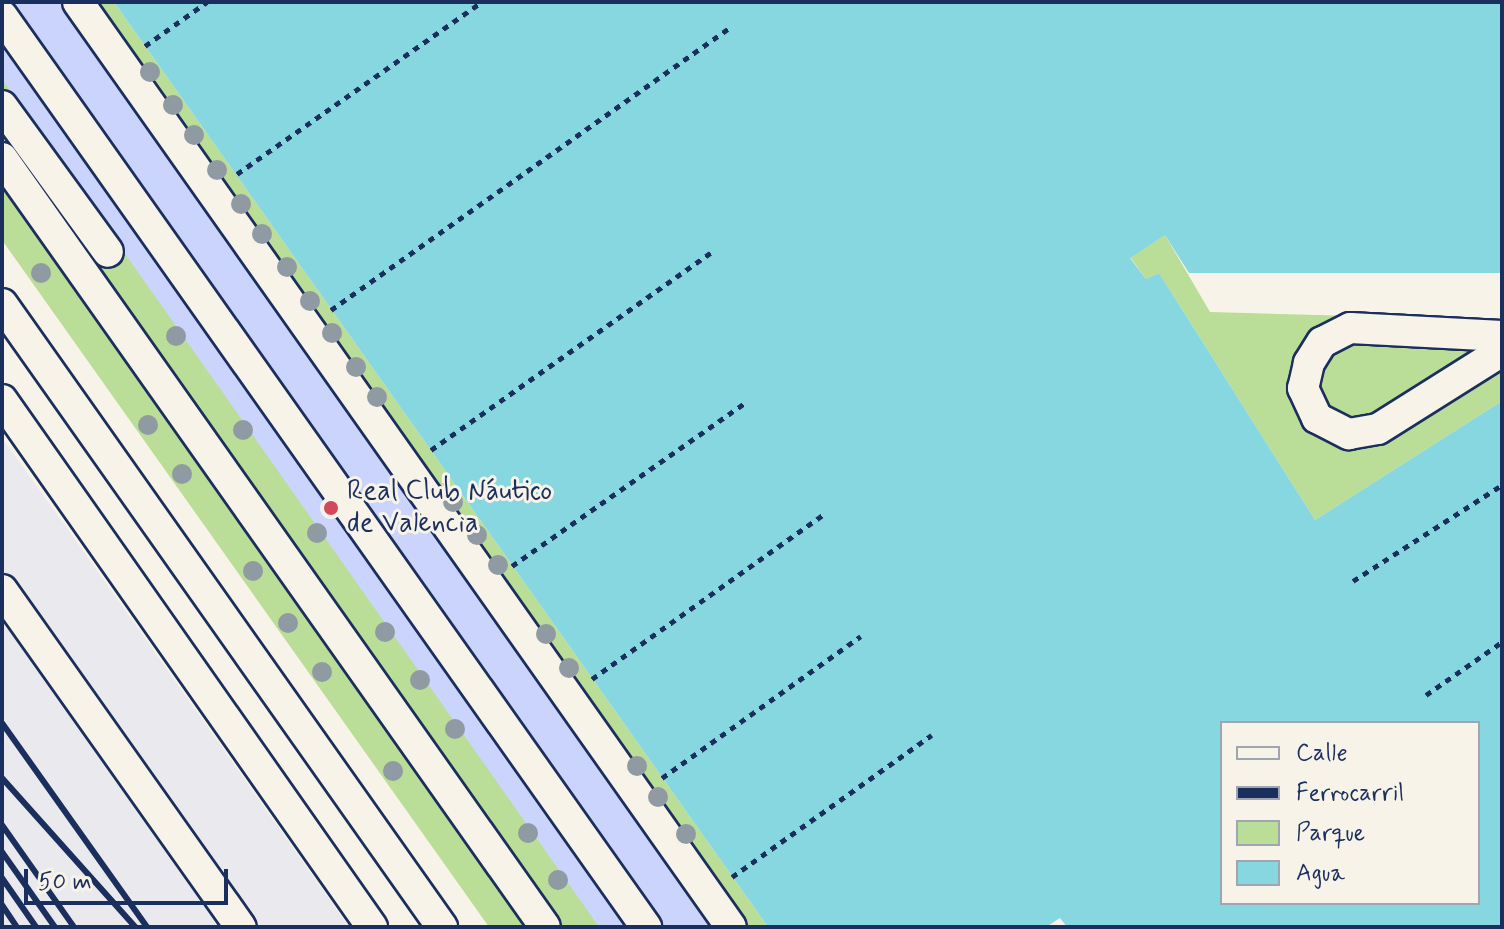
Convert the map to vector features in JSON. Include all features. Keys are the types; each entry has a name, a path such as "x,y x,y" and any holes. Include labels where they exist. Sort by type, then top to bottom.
{"street":[{"path":"78,2 731,927"},
{"path":"2,16 646,927"},
{"path":"2,106 108,252"},
{"path":"2,158 545,927"},
{"path":"2,304 442,927"},
{"path":"1502,336 1350,328 1322,342 1309,363 1303,388 1317,418 1349,434 1378,429 1502,351"},
{"path":"2,400 372,927"},
{"path":"2,590 241,927"}],"path":[{"path":"145,46 207,2"},
{"path":"237,174 482,2"},
{"path":"331,310 729,28"},
{"path":"431,450 714,250"},
{"path":"512,566 746,402"},
{"path":"1353,581 1502,485"},
{"path":"592,679 826,513"},
{"path":"662,778 861,636"},
{"path":"1426,695 1502,642"},
{"path":"732,877 932,735"}],"shaded area":[{"path":"2,438 67,528 349,927 2,927"}],"green space":[{"name":"Real Club Náutico de Valencia","path":"2,2 114,2 768,927 489,927 2,240"},
{"path":"1165,235 1210,312 1502,320 1502,401 1315,520 1159,273 1146,279 1130,257"}],"water":[{"path":"114,2 1502,2 1502,275 1189,273 1165,235 1130,258 1146,279 1159,273 1315,520 1502,401 1502,927 1067,927 1060,918 1046,927 768,927"}],"pier":[{"path":"1189,273 1502,273 1502,277 1189,277"}],"building":[{"path":"2,2 64,2 717,927 599,927 2,79"}],"railway":[{"path":"2,723 147,927"},
{"path":"2,778 135,927"},
{"path":"2,825 74,927"},
{"path":"2,852 55,927"},
{"path":"2,878 36,927"},
{"path":"2,905 17,927"}],"place":[{"name":"Real Club Náutico de Valencia","path":"331,508"}]}
